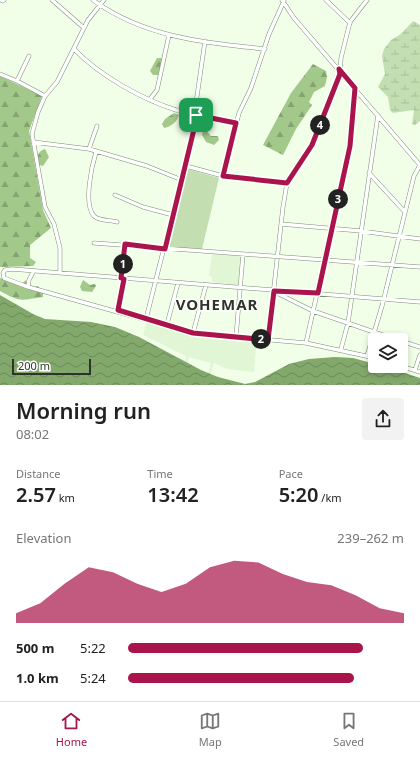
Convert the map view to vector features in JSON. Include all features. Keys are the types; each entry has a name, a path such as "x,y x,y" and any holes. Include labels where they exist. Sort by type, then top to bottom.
{"street":[{"path":"52,0 84,28"},
{"path":"93,0 145,28 170,36 265,49"},
{"path":"60,273 60,248 54,224 45,207 33,142 34,126 45,96 57,82 84,28 104,0"},
{"path":"326,0 350,23"},
{"path":"268,340 287,183 312,145 340,74 339,69 350,23 367,0"},
{"path":"223,176 236,123 265,49 271,28 283,1"},
{"path":"283,1 294,18 378,114 420,165 414,176 393,265 384,299 367,356 306,343 193,333 167,324 4,278 3,273 5,270 12,269 156,282 241,287 274,291 318,293 384,299 420,302"},
{"path":"150,99 158,90 170,36"},
{"path":"146,319 186,166 196,121 198,82 205,41"},
{"path":"74,49 115,82 150,99 176,110 236,123"},
{"path":"17,81 29,56"},
{"path":"0,74 45,96"},
{"path":"306,343 350,146 355,88"},
{"path":"341,350 348,323 378,114"},
{"path":"89,149 97,126"},
{"path":"33,142 89,149 147,166 182,180"},
{"path":"96,152 90,176 89,197 92,212 96,217 117,222"},
{"path":"186,166 223,176 287,183"},
{"path":"369,173 405,212"},
{"path":"115,195 153,210 173,215"},
{"path":"281,224 332,230 361,231 420,240"},
{"path":"94,243 125,244 165,249 420,267"},
{"path":"118,310 123,279 125,244"},
{"path":"236,337 243,254"},
{"path":"28,286 33,272"},
{"path":"167,324 178,283"},
{"path":"193,333 206,285"},
{"path":"274,291 313,311 377,333"},
{"path":"408,343 420,347"},
{"path":"415,370 420,355"},
{"path":"408,368 420,372"}],"shaded area":[{"path":"212,254 242,256 239,285 212,282 212,277 209,276"},
{"path":"147,321 190,333 260,342 256,347 254,372 227,369 214,363 210,377 207,376 211,363 189,357 186,368 196,372 183,367 186,356 143,335"}],"green space":[{"path":"413,21 420,25 420,121 415,125 412,124 414,110 393,113 390,110 388,97 378,87 385,74 382,56 384,49 391,40 401,34"},
{"path":"157,58 162,58 160,70 158,75 153,75 150,71"},
{"path":"313,64 326,71 327,77 325,86 314,92 309,102 312,105 296,129 283,155 263,145 291,93"},
{"path":"0,76 42,96 29,131 43,210 51,228 30,245 30,258 36,262 33,266 0,267"},
{"path":"174,113 179,115 177,120 164,128 162,124 165,119"},
{"path":"203,130 206,130 211,136 218,136 219,140 214,145 206,142 202,135"},
{"path":"45,149 49,157 43,166 39,165 38,157 40,151"},
{"path":"187,169 219,178 202,249 166,247"},
{"path":"0,278 20,285 26,280 27,288 38,286 43,292 43,297 25,300 17,299 0,291"},
{"path":"83,280 90,285 95,284 96,286 92,292 82,291 80,287"}],"water":[{"path":"0,295 33,314 45,319 91,322 115,327 139,337 201,370 218,377 245,384 255,382 289,364 309,359 335,357 353,358 368,362 368,373 405,373 420,378 420,385 0,385"}],"district":[{"name":"VOHEMAR","path":"217,305"}],"route":[{"path":"339,69 355,88 350,146 318,293 274,291 268,340 193,333 118,310 124,279 121,278 125,244 165,249 186,166 196,115 236,123 223,176 287,183 312,145 340,74 339,69"}]}
